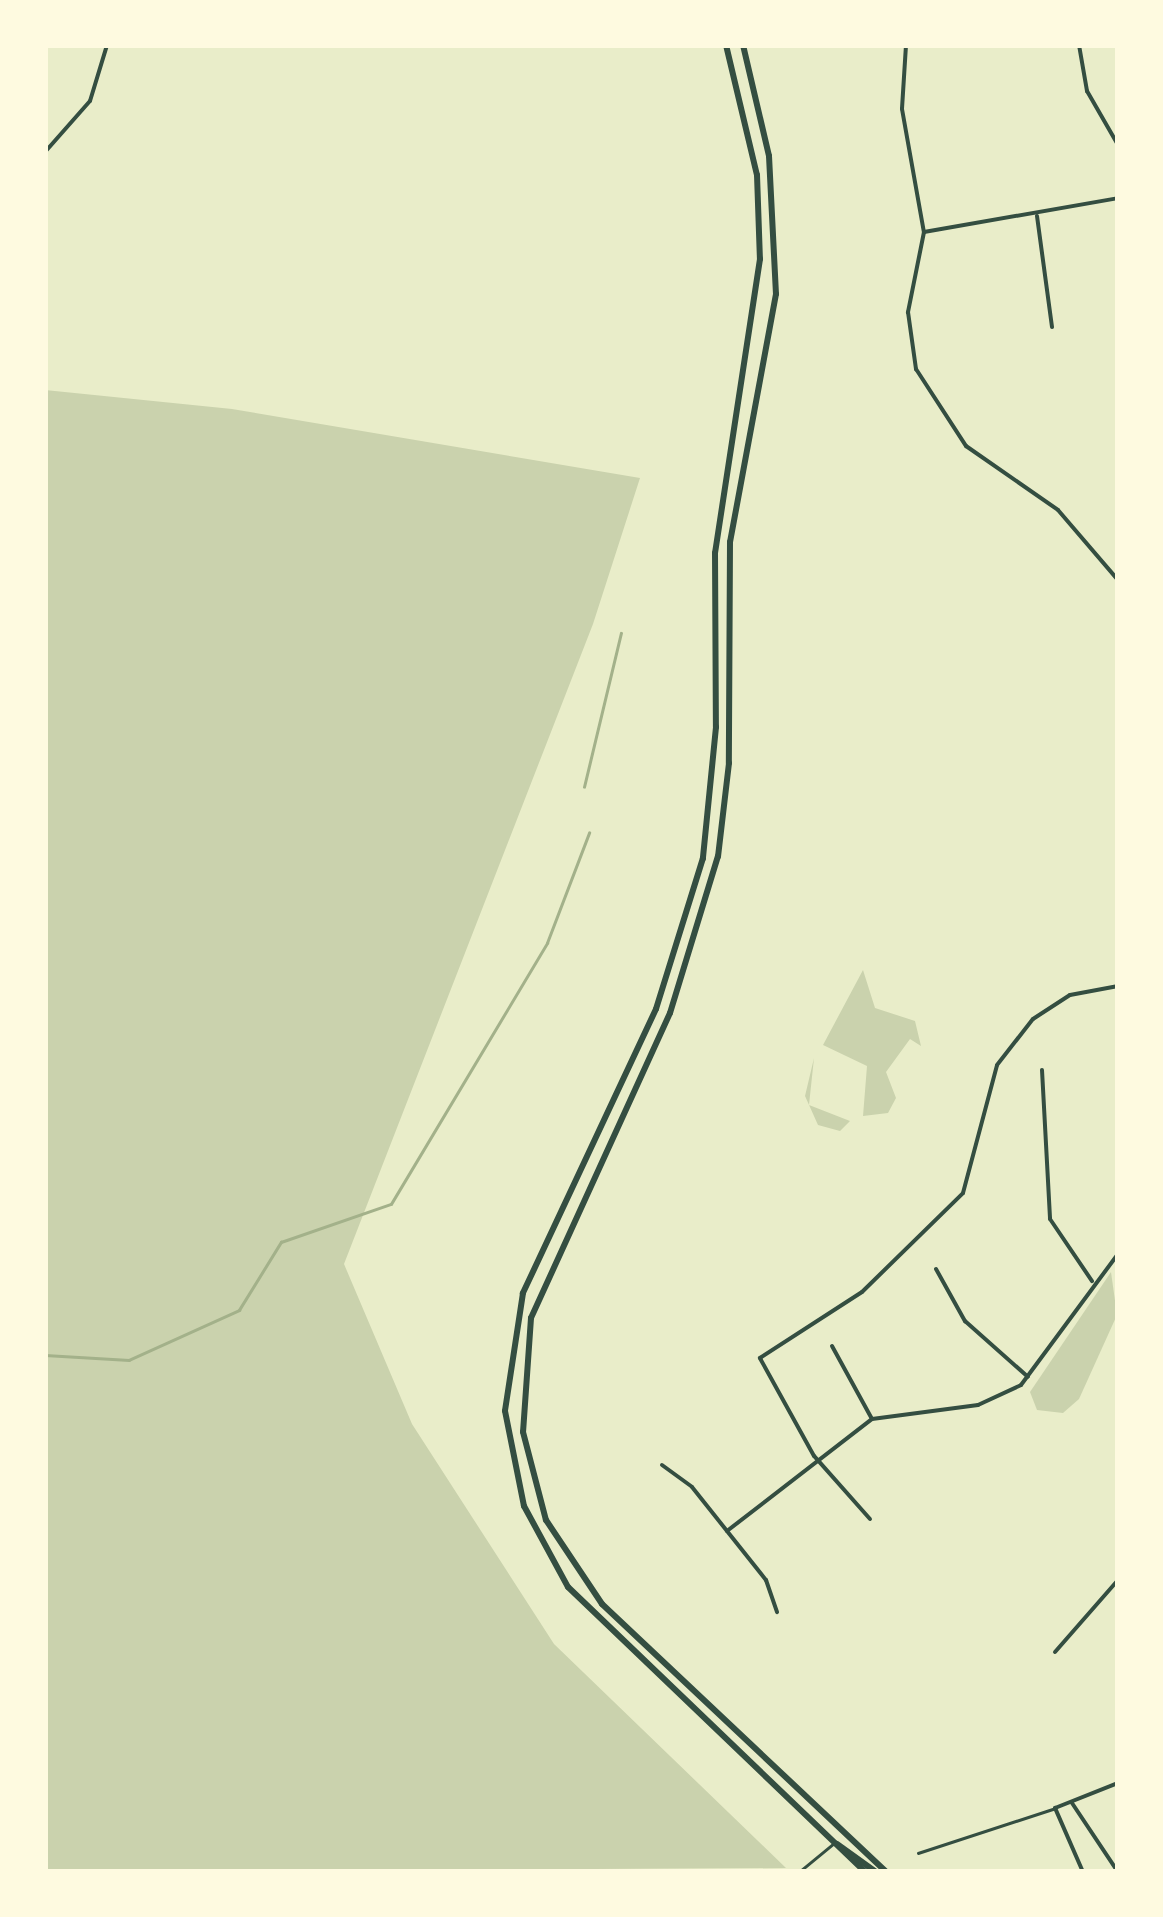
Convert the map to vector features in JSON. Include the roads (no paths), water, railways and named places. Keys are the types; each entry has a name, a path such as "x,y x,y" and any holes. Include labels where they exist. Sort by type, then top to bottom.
{"main road":[{"path":"726,45 759,216 752,336 715,553 715,743 700,870 662,996 523,1293 506,1410 524,1506 568,1587 865,1872"},
{"path":"743,45 769,156 775,238 764,358 730,542 729,763 707,910 670,1012 531,1318 522,1432 546,1520 602,1604 886,1872"},
{"path":"834,1843 876,1872"}],"street":[{"path":"45,152 90,100 107,45"},
{"path":"906,45 902,109 924,232 908,312 929,396 966,446 1058,510 1118,580"},
{"path":"1079,45 1088,91 1118,146"},
{"path":"924,232 1037,216 1118,198"},
{"path":"1037,216 1052,327"},
{"path":"870,1519 814,1456 760,1358 862,1292 963,1193 997,1065 1033,1019 1070,995 1118,986"},
{"path":"1042,1070 1050,1219 1092,1281"},
{"path":"727,1531 814,1456 872,1419 991,1402 1028,1377 1092,1281 1118,1254"},
{"path":"936,1269 965,1321 1028,1377"},
{"path":"832,1346 872,1419"},
{"path":"662,1464 727,1531 766,1580 777,1612"},
{"path":"1054,1652 1118,1580"},
{"path":"1083,1872 1055,1808 1118,1783"},
{"path":"1072,1802 1118,1872"}],"lane":[{"path":"918,1854 1055,1808"},
{"path":"799,1872 834,1843"}],"waterway":[{"path":"584,787 621,633"},
{"path":"45,1355 129,1360 239,1310 281,1242 391,1204 547,943 589,833"}]}
